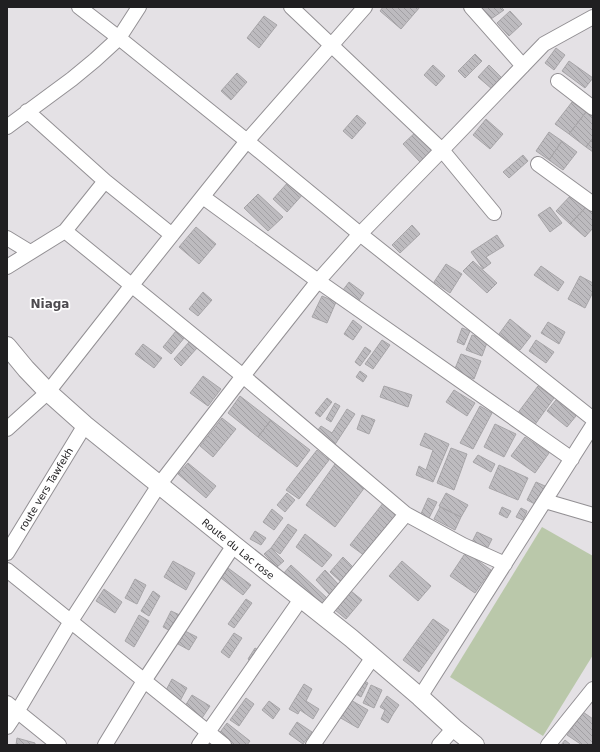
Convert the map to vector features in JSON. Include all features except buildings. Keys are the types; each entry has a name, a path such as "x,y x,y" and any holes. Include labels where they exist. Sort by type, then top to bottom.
{"main road":[{"name":"Route du Lac rose","path":"7,346 48,392 85,425 322,615 475,745"}],"street":[{"path":"79,7 247,141 360,234 593,419"},
{"path":"7,127 95,60 119,38 139,7"},
{"path":"291,7 442,150 494,213"},
{"path":"7,429 48,392 247,141 365,7"},
{"path":"471,7 523,66"},
{"path":"7,727 12,707 71,621 159,485 318,281 360,234 544,44 593,17"},
{"path":"558,81 593,108"},
{"path":"27,111 105,181 172,235"},
{"path":"538,164 593,204"},
{"path":"7,267 65,231 105,181"},
{"path":"203,197 318,281 572,459"},
{"path":"65,231 243,376 406,514 463,545 505,564"},
{"path":"7,238 30,252"},
{"name":"route vers Tawfekh","path":"7,554 85,425"},
{"path":"420,697 593,425"},
{"path":"545,501 593,515"},
{"path":"322,615 406,514"},
{"path":"105,745 144,681 234,545"},
{"path":"7,570 224,745"},
{"path":"199,745 301,599"},
{"path":"313,745 373,657"},
{"path":"548,745 593,689"},
{"path":"12,707 59,745"},
{"path":"440,745 454,728"}],"green space":[{"path":"542,527 593,556 593,655 543,736 450,677"}],"district":[{"name":"Niaga","path":"50,304"}]}
